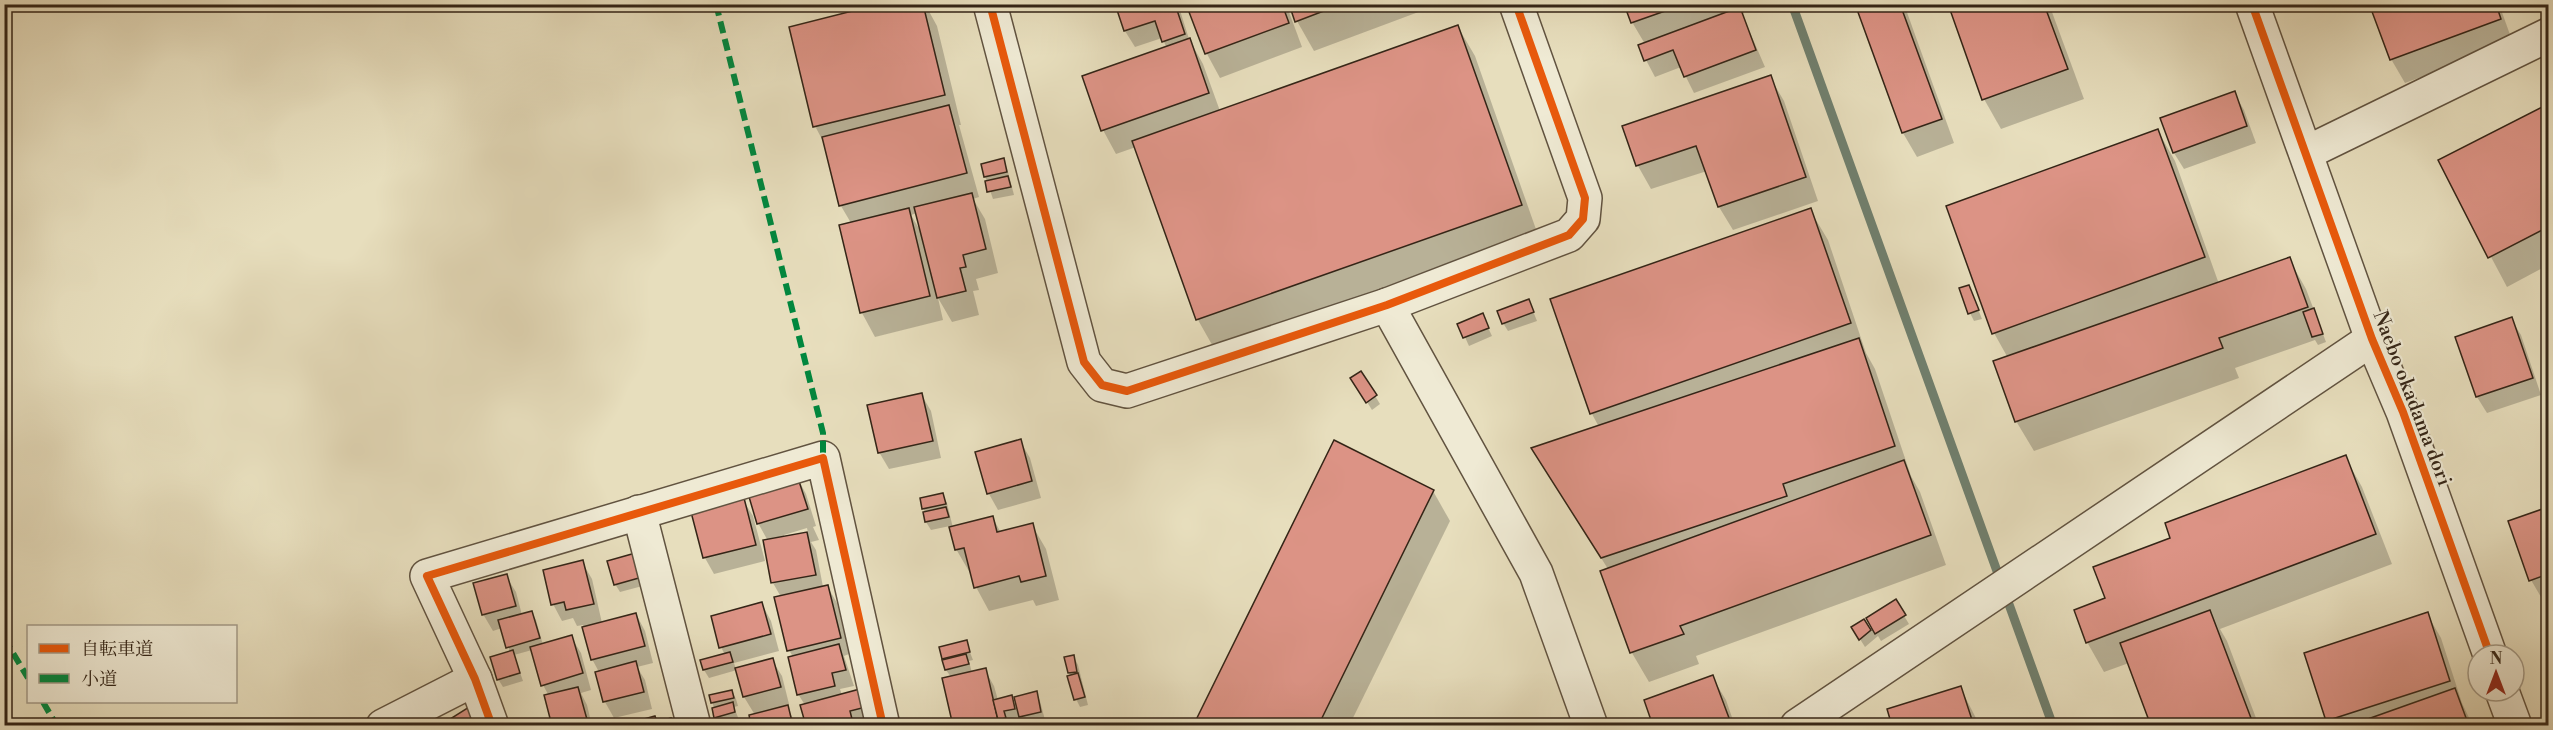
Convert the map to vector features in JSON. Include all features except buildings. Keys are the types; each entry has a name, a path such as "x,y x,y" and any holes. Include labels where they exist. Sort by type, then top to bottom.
{"street":[{"path":"990,4 1084,362 1102,385 1127,391 1387,305 1569,235 1582,219 1585,198 1516,4"},
{"name":"Naebo okadama dori","path":"2252,4 2372,339 2403,412 2486,643"},
{"path":"2306,153 2542,39"},
{"path":"1387,305 1536,573 1591,726"},
{"path":"1797,726 2372,339"},
{"path":"492,726 475,679 427,576 823,458 883,726"},
{"path":"639,512 694,726"},
{"path":"383,726 475,679"},
{"path":"2506,703 2515,726"}],"waterway":[{"path":"1792,4 2053,726"}],"marked path":[{"path":"716,4 823,433 823,458"},
{"path":"4,638 27,676"},
{"path":"44,703 57,726"}],"cycle path":[{"path":"990,4 1084,362 1102,385 1127,391 1387,305 1569,235 1583,219 1585,198 1516,4"},
{"path":"2252,4 2372,339 2403,412 2486,643"},
{"path":"492,726 475,679 427,576 823,458 883,726"}]}
